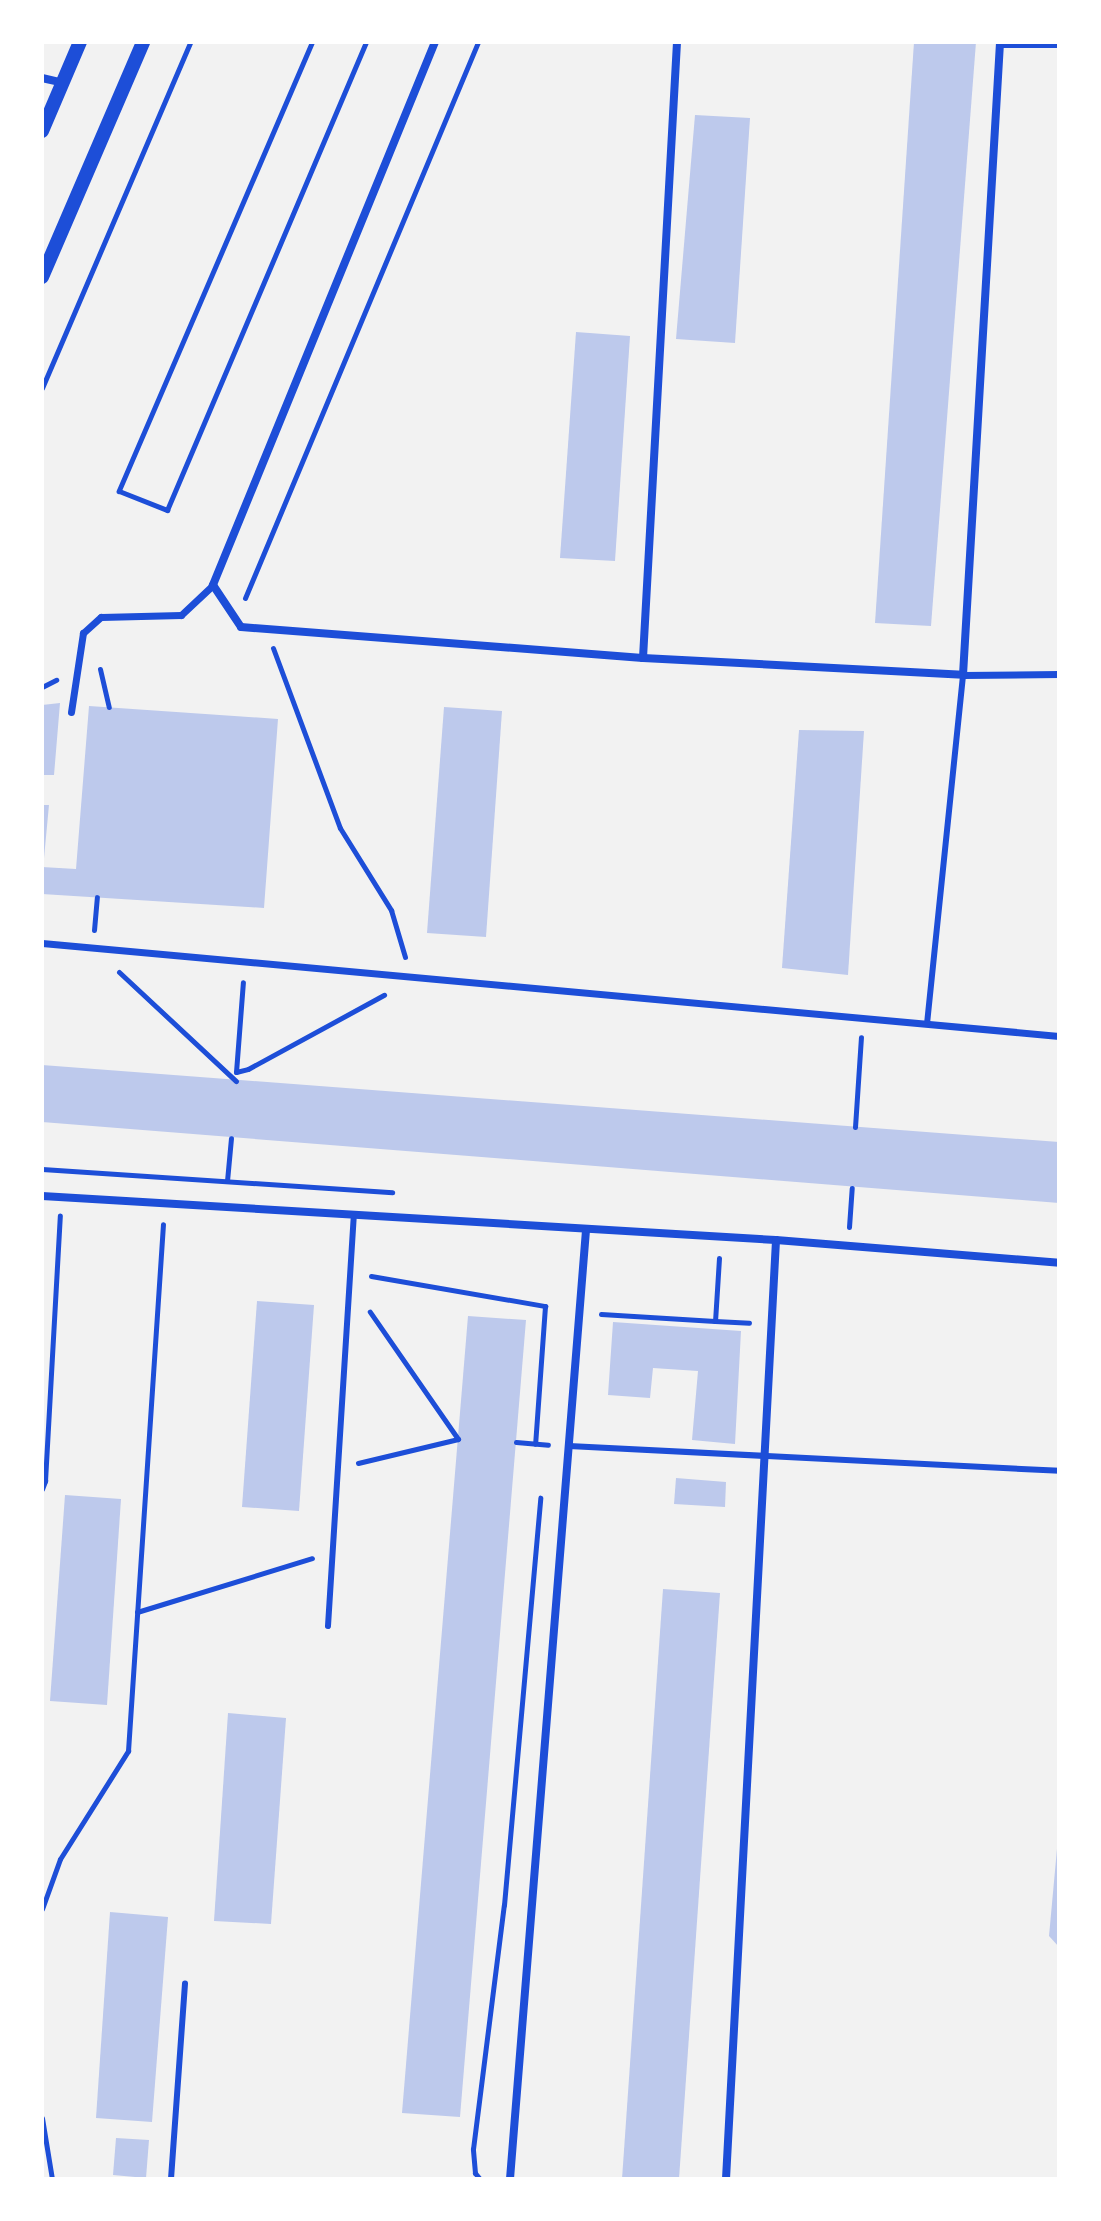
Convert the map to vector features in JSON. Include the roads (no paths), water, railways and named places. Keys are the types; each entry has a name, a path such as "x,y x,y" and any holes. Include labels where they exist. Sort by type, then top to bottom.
{"street":[{"path":"42,131 80,42"},
{"path":"42,277 143,42"},
{"path":"71,712 83,633 101,617 181,615 213,585 435,42"},
{"path":"643,658 677,42"},
{"path":"963,675 1000,44"},
{"path":"42,78 63,83"},
{"path":"213,585 238,623 266,629 643,658 963,675 1059,674"},
{"path":"42,943 1059,1036"},
{"path":"42,1196 776,1240 1059,1263"},
{"path":"510,2179 586,1230"},
{"path":"726,2179 776,1240"}],"lane":[{"path":"1000,44 1059,45"},
{"path":"927,1024 963,675"},
{"path":"328,1626 354,1215"},
{"path":"569,1446 1059,1471"},
{"path":"171,2179 185,1983"}]}
